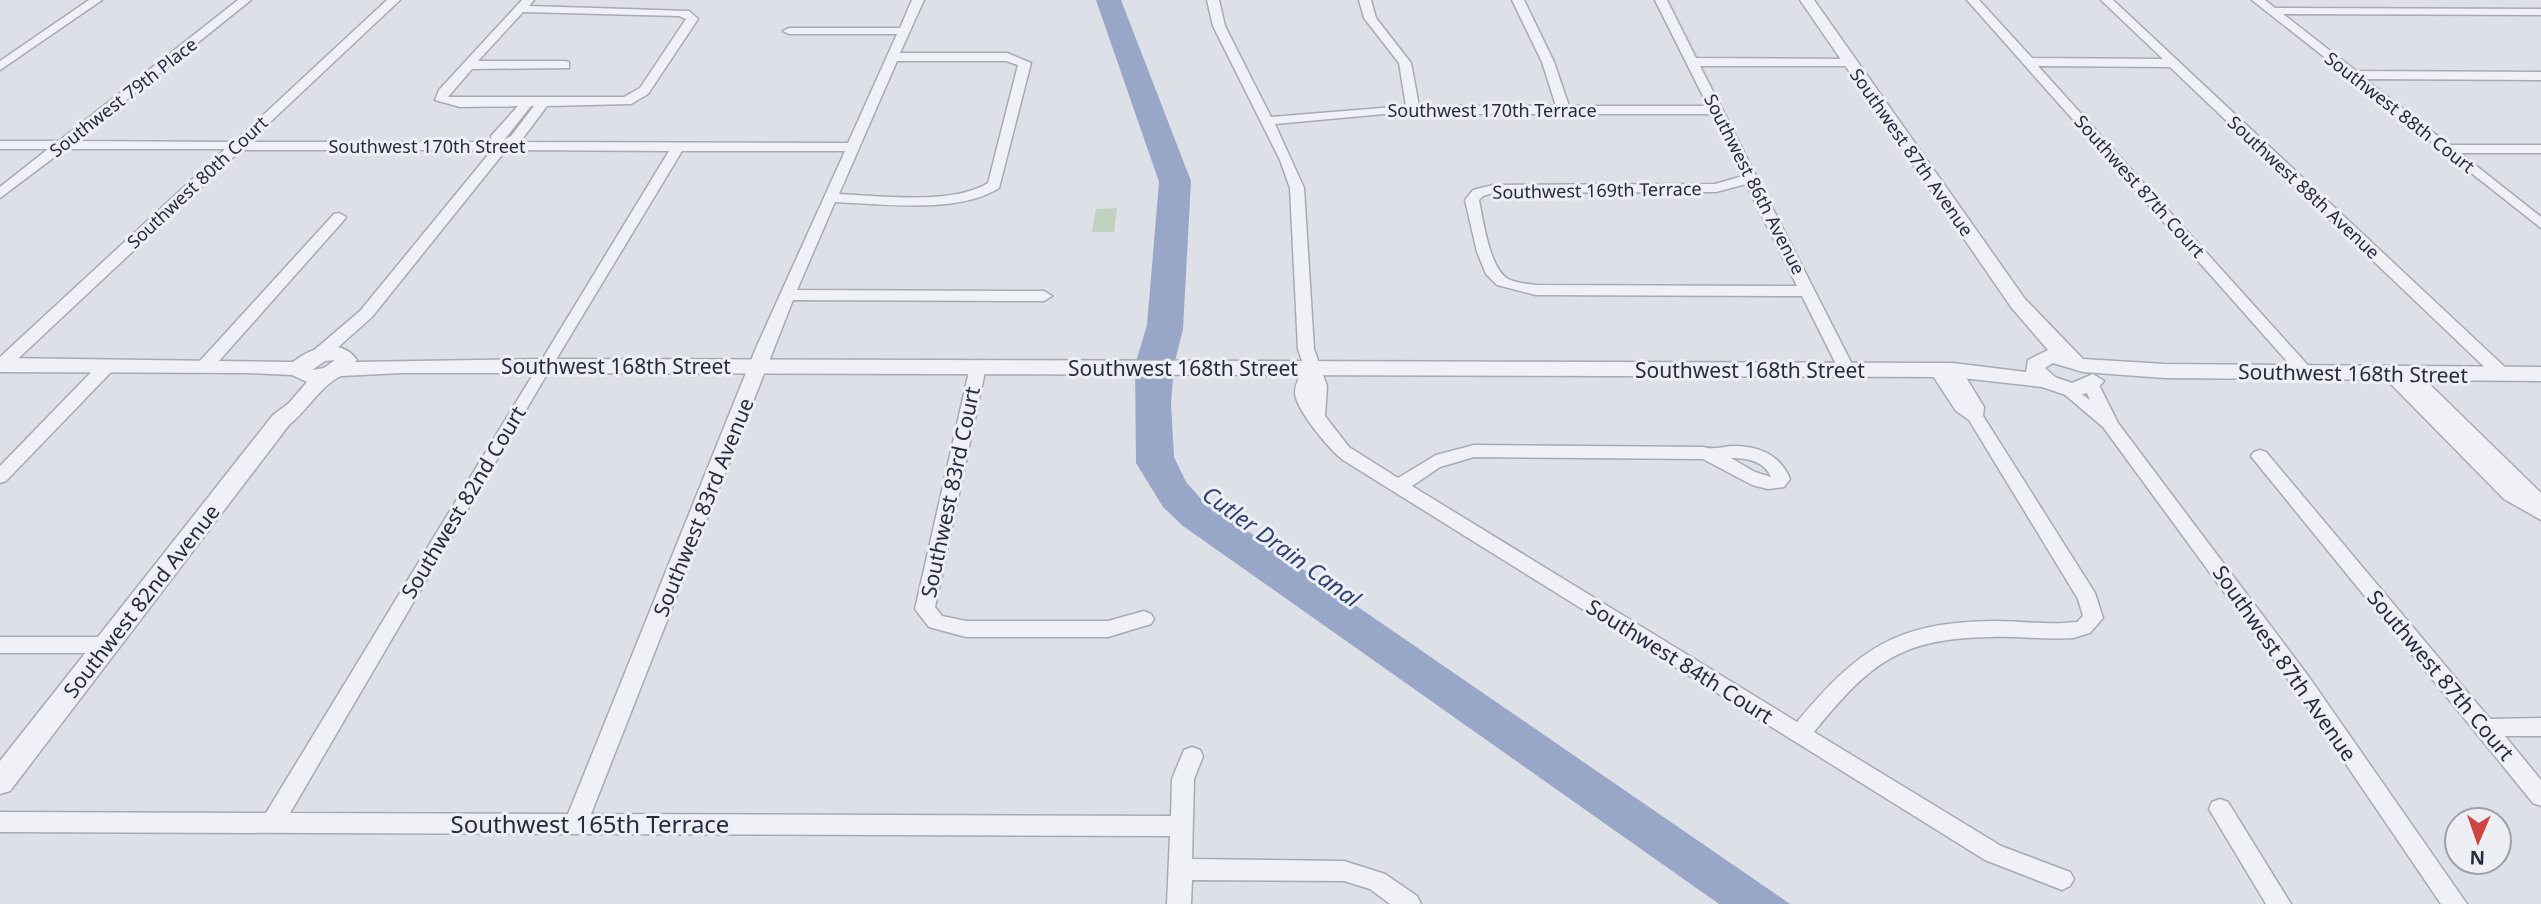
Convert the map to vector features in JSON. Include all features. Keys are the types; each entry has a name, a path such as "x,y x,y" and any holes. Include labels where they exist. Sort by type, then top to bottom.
{"street":[{"path":"0,65 96,0"},
{"name":"Southwest 79th Place","path":"0,194 245,0"},
{"name":"Southwest 80th Court","path":"0,365 394,0"},
{"name":"Southwest 83rd Avenue","path":"576,823 758,366 829,198 918,0"},
{"path":"1213,0 1219,26 1297,188 1306,349 1312,368"},
{"path":"1364,0 1370,18 1405,63 1413,110"},
{"path":"1518,0 1548,62 1564,110"},
{"name":"Southwest 86th Avenue","path":"1661,0 1810,291 1847,370"},
{"name":"Southwest 87th Avenue","path":"1807,0 2018,303 2083,372 2110,425 2302,683 2455,904"},
{"name":"Southwest 87th Court","path":"1973,0 2306,372"},
{"name":"Southwest 88th Avenue","path":"2107,0 2502,374"},
{"name":"Southwest 88th Court","path":"2258,0 2541,224"},
{"path":"524,5 679,12 691,15 692,21 644,91 633,99 612,103 460,103 442,100 443,93 524,5"},
{"path":"2272,12 2541,12"},
{"path":"789,31 905,31"},
{"path":"829,198 952,199 979,196 990,190 995,182 1026,70 1023,61 1007,57 893,57"},
{"path":"1692,62 1849,62"},
{"path":"2029,62 2171,62"},
{"path":"468,65 565,65"},
{"path":"2354,75 2541,76"},
{"name":"Southwest 82nd Avenue","path":"502,147 496,139 527,103"},
{"name":"Southwest 82nd Avenue","path":"0,782 281,420 297,408 323,365 502,147 516,139 543,103"},
{"name":"Southwest 170th Terrace","path":"1267,121 1366,110 1717,110"},
{"name":"Southwest 170th Street","path":"0,145 853,147"},
{"name":"Southwest 82nd Court","path":"273,822 677,148"},
{"path":"2446,149 2541,149"},
{"name":"Southwest 169th Terrace","path":"1716,188 1751,178"},
{"name":"Southwest 169th Terrace","path":"1761,198 1716,188 1515,188 1478,193 1472,200 1487,268 1500,281 1509,285 1544,290 1810,291"},
{"path":"205,366 339,217"},
{"path":"788,295 1044,296"},
{"name":"Southwest 87th Avenue","path":"2018,303 2018,311 2047,373 2110,425"},
{"name":"Southwest 82nd Avenue","path":"323,365 366,314"},
{"name":"Southwest 168th Street","path":"0,365 1951,370 2047,373"},
{"path":"0,477 108,365"},
{"name":"Southwest 83rd Court","path":"978,368 924,601 930,616 946,626 966,629 1108,629 1144,619"},
{"name":"Southwest 84th Court","path":"1312,368 1304,381 1309,413 1316,417 1336,447 1993,853 2062,879"},
{"path":"1799,735 1862,664 1907,640 1965,629 2073,630 2083,628 2093,618 2088,598 1975,416 1962,407 1951,370"},
{"path":"2083,372 2080,389 2047,373 2083,372"},
{"name":"Southwest 168th Street","path":"2083,372 2541,374"},
{"path":"2400,374 2519,503 2541,513"},
{"path":"1399,486 1430,461 1446,455 1474,451 1683,452 1714,455"},
{"name":"Southwest 87th Court","path":"2260,456 2541,796"},
{"path":"0,645 107,645"},
{"path":"2484,728 2541,727"},
{"path":"1179,904 1183,779 1192,756"},
{"path":"2220,809 2280,904"},
{"name":"Southwest 165th Terrace","path":"0,822 1181,825"},
{"path":"1180,869 1326,869 1363,876 1390,889 1409,904"}],"green space":[{"path":"1117,208 1114,232 1092,232 1096,209"}],"water":[{"path":"1096,0 1121,0 1191,181 1183,329 1174,365 1171,403 1174,457 1186,482 1201,499 1790,904 1719,904 1183,526 1163,507 1136,463 1135,365 1147,325 1159,182"}],"water label":[{"name":"Cutler Drain Canal","path":"1282,546"}]}
